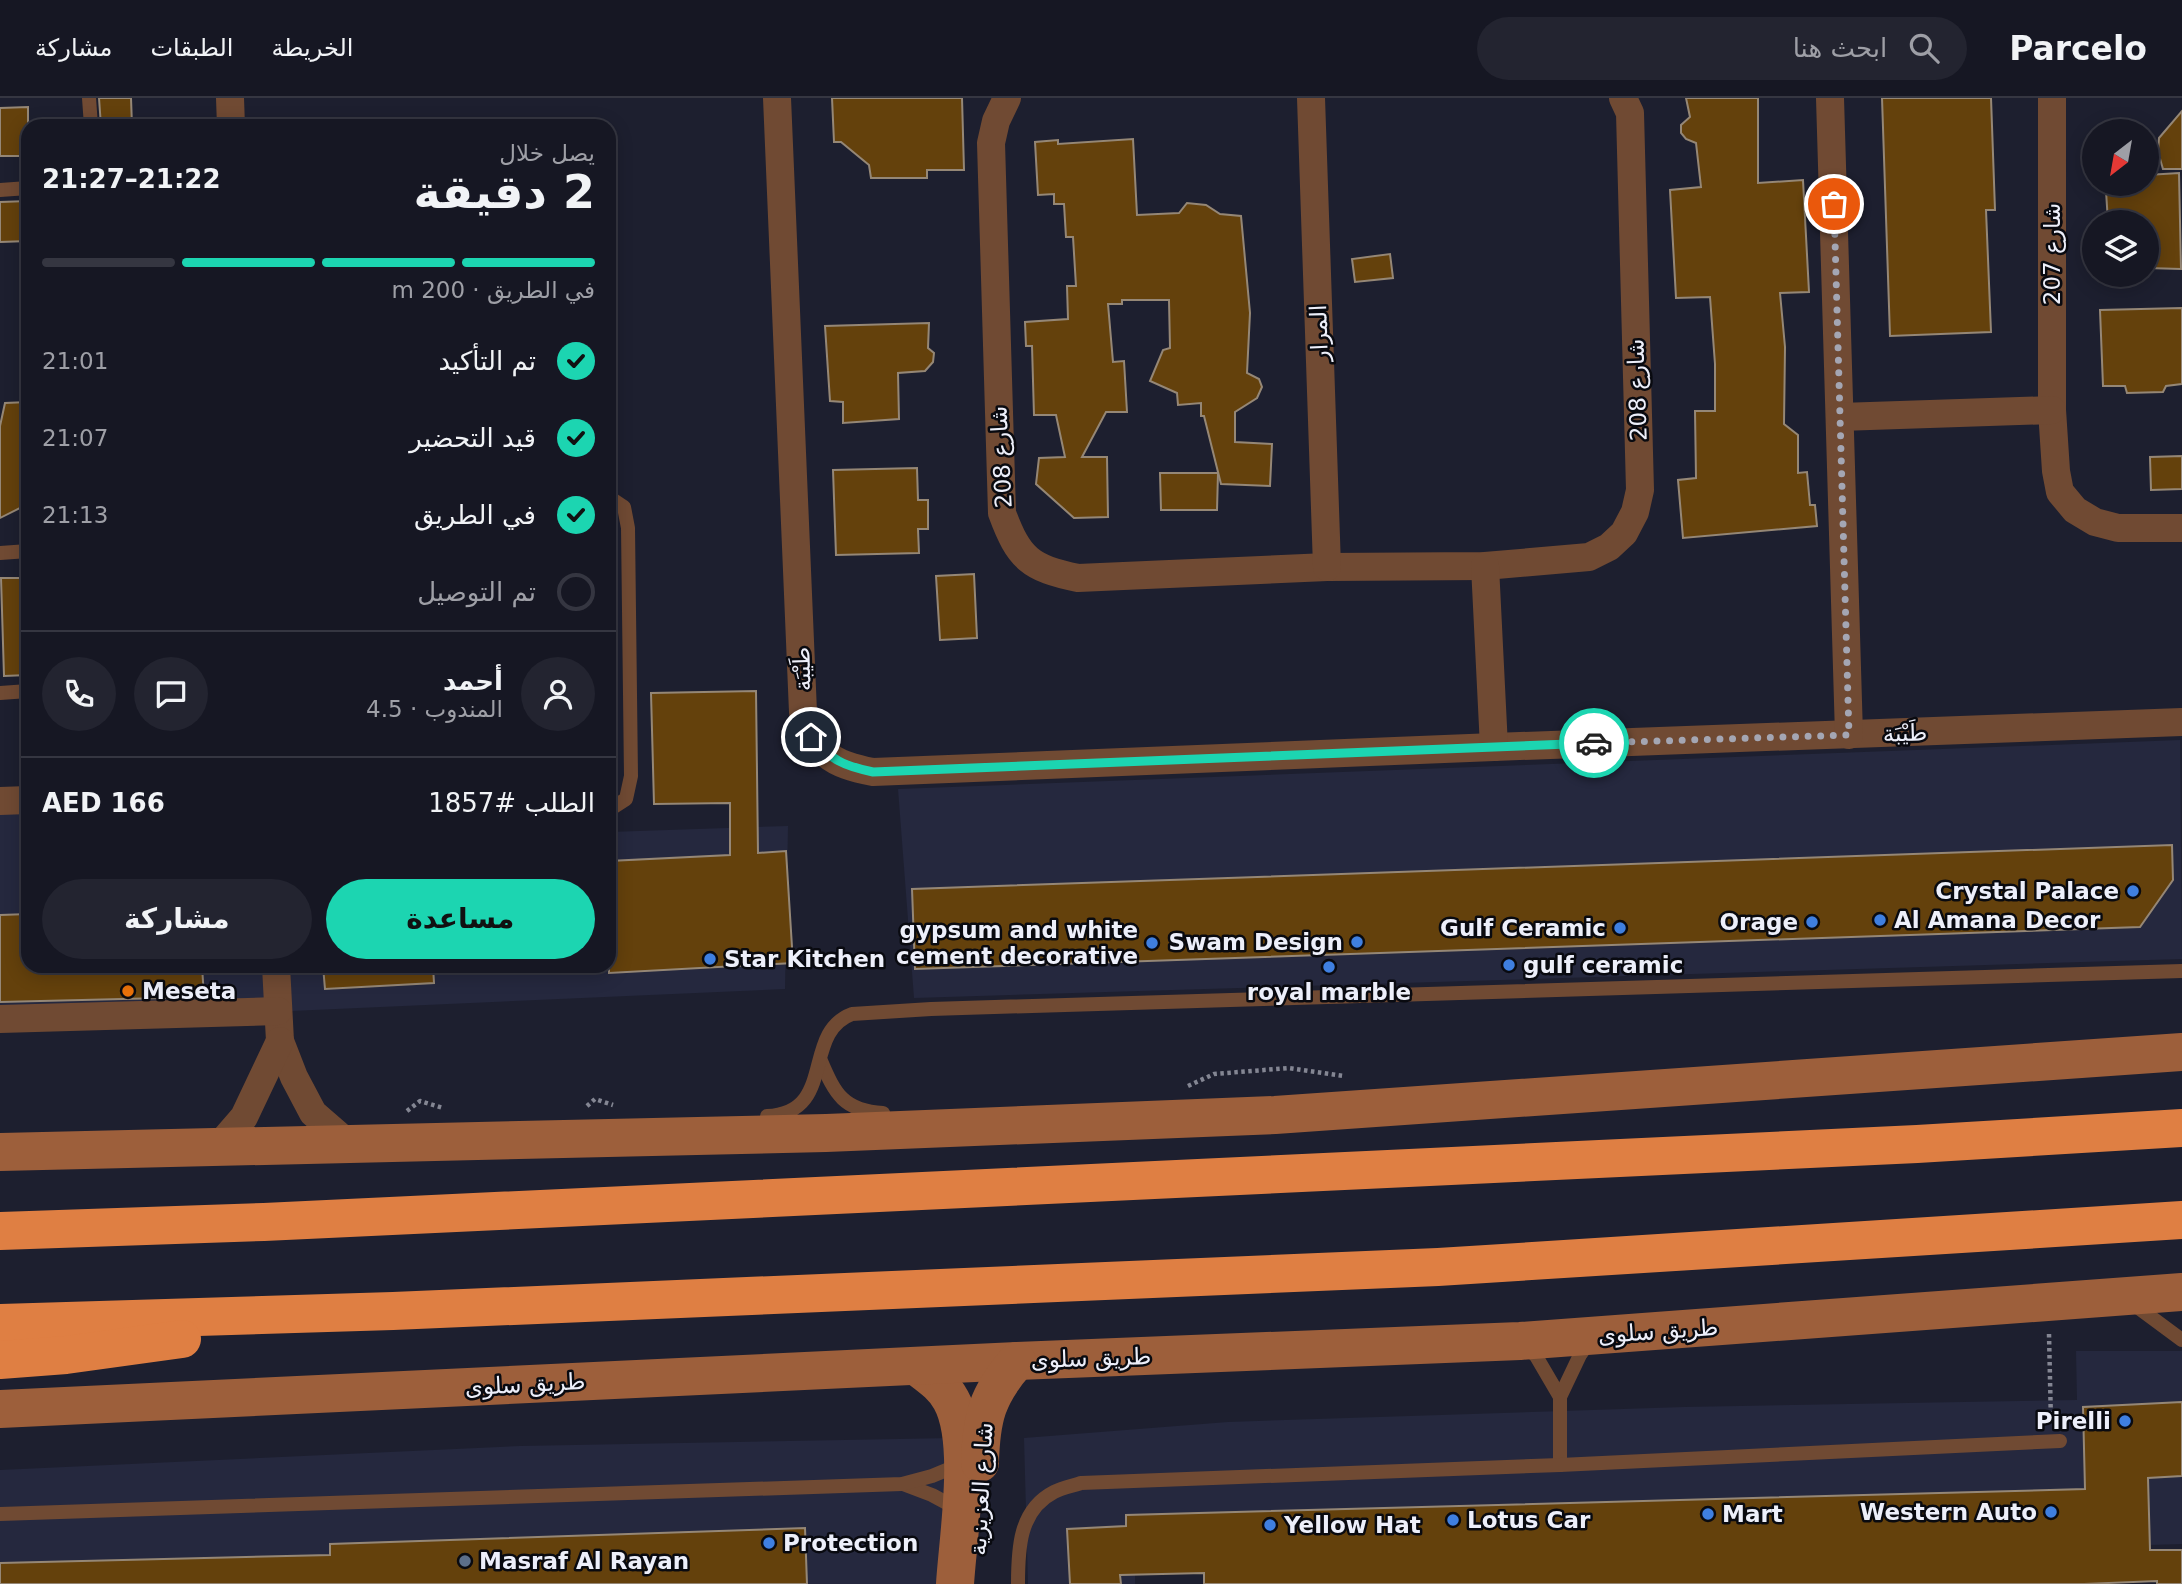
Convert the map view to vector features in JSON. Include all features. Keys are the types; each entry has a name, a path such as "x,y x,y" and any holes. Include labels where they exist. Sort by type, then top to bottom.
{"highway":[{"path":"0,1231 264,1222 1875,1146 2182,1128"},
{"path":"0,1208 264,1222"},
{"path":"0,1323 393,1311 1438,1267 2182,1220"},
{"path":"0,1360 66,1355 393,1311"}],"main road":[{"path":"0,1152 351,1146 713,1127 953,1128 1275,1115 2182,1052"},
{"name":"طريق سلوى","path":"0,1409 1520,1340 2182,1292"},
{"name":"شارع العزيزية","path":"976,1584 984,1414 992,1393 1017,1361"},
{"name":"شارع العزيزية","path":"916,1366 941,1386 958,1416 962,1463 955,1584"}],"street":[{"path":"230,98 231,119"},
{"name":"طَيْبَة","path":"777,98 803,712 811,737 826,755 849,767 873,772 2182,722"},
{"name":"شارع 208","path":"1007,98 996,121 991,144 1002,513 1013,541 1027,561 1053,573 1078,578 1327,567 1485,566 1589,557 1609,547 1625,533 1635,512 1640,490 1630,113 1623,98"},
{"name":"المرار","path":"1311,98 1327,567"},
{"path":"1830,98 1849,735"},
{"name":"شارع 207","path":"2052,98 2052,410 2060,492 2075,510 2095,522 2118,528 2182,528"},
{"path":"1840,417 2052,410"},
{"path":"1485,566 1494,747"},
{"path":"0,801 21,800"},
{"path":"276,973 280,1041 294,1077 313,1113 351,1146"},
{"path":"0,1019 278,1012"},
{"path":"218,1147 244,1117 280,1041"}],"lane":[{"path":"89,98 90,119"},
{"path":"0,190 21,188"},
{"path":"616,502 624,507 628,528 631,776 626,799 616,805"},
{"path":"0,553 21,552"},
{"path":"0,693 21,692"},
{"path":"755,1117 782,1116 798,1108 821,1062 825,1041 832,1028 840,1018 852,1014 931,1009 2182,971"},
{"path":"821,1062 836,1094 849,1105 867,1112 899,1114 953,1128"},
{"path":"2123,1296 2182,1340"},
{"path":"1560,1465 1560,1397 1580,1355 1594,1336"},
{"path":"1520,1340 1536,1356 1560,1397"},
{"path":"1018,1584 1018,1550 1024,1526 1037,1504 1055,1491 1081,1483 1560,1465 2056,1441"},
{"path":"0,1514 902,1484 932,1476 962,1463"},
{"path":"902,1484 932,1495 960,1510"}],"path":[{"path":"1185,1087 1214,1074 1289,1068 1353,1078"},
{"path":"578,1113 595,1099 624,1109"},
{"path":"404,1114 420,1101 443,1108 449,1117"},
{"path":"2049,1332 2056,1441"}],"shaded area":[{"path":"2180,740 2182,959 914,998 898,789"},
{"path":"21,813 21,973 263,973 265,998 0,1008 0,814"},
{"path":"788,826 785,989 291,1011 289,973 616,973 616,832"},
{"path":"2076,1351 2182,1351 2182,1544 1135,1575 1135,1584 1028,1584 1024,1438 1228,1422 1684,1407 2077,1400"},
{"path":"953,1438 942,1584 0,1584 0,1470 520,1446"}],"building":[{"path":"99,98 131,98 132,119 100,119"},
{"path":"832,98 962,98 964,170 927,170 927,178 871,178 869,165 841,142 834,142"},
{"path":"1686,98 1758,98 1758,183 1803,180 1809,292 1780,293 1785,347 1784,424 1798,435 1798,473 1807,472 1810,505 1815,505 1817,526 1683,538 1678,480 1696,478 1695,411 1715,411 1710,297 1676,298 1670,190 1701,187 1696,143 1686,139 1681,133 1681,125 1690,117"},
{"path":"1882,98 1991,98 1995,210 1986,210 1991,332 1890,336"},
{"path":"28,107 28,119 21,119 21,156 0,156 0,108"},
{"path":"2182,111 2182,169 2163,169 2160,137"},
{"path":"1133,139 1137,215 1179,213 1187,203 1206,205 1220,214 1241,216 1250,313 1247,373 1259,379 1262,387 1257,398 1235,412 1235,442 1272,444 1270,486 1221,484 1204,416 1201,416 1201,403 1178,405 1177,393 1150,381 1163,350 1170,348 1169,300 1122,300 1122,304 1108,304 1113,362 1124,361 1127,412 1106,412 1082,457 1107,457 1108,517 1074,518 1036,484 1039,458 1065,457 1056,415 1034,415 1032,346 1026,346 1025,322 1068,319 1067,286 1076,286 1073,237 1066,237 1064,204 1054,204 1054,194 1038,195 1035,142 1058,140 1058,144"},
{"path":"2179,173 2181,269 2159,268 2159,210 2107,210 2106,196 2160,196 2160,174"},
{"path":"21,201 21,241 0,242 0,202"},
{"path":"1390,254 1393,278 1355,282 1352,259"},
{"path":"2182,308 2182,384 2166,386 2163,392 2127,393 2125,386 2103,386 2100,310"},
{"path":"929,323 928,348 934,353 933,362 925,371 898,373 899,419 843,423 843,402 830,401 825,326"},
{"path":"21,402 21,508 0,518 0,426 5,403"},
{"path":"2182,456 2182,489 2151,490 2150,457"},
{"path":"917,468 918,500 928,500 928,529 918,529 919,553 836,555 833,470"},
{"path":"1160,473 1218,473 1217,510 1161,510"},
{"path":"974,574 977,638 940,640 936,576"},
{"path":"1,578 21,578 21,675 4,676"},
{"path":"756,691 758,853 786,851 793,963 616,973 616,861 730,855 730,803 654,804 651,693"},
{"path":"2172,845 2173,880 2140,927 915,969 912,889"},
{"path":"21,914 21,973 202,973 204,997 0,1002 0,915"},
{"path":"324,973 433,973 434,983 325,989"},
{"path":"2182,1402 2182,1476 2148,1478 2150,1550 2182,1550 2182,1584 2157,1584 2157,1581 2084,1584 1204,1584 1204,1573 1120,1575 1121,1584 1070,1584 1067,1529 1126,1526 1126,1515 2085,1489 2083,1407"},
{"path":"805,1528 807,1584 0,1584 0,1563 330,1555 330,1544"}],"way so far":[{"path":"1594,743 1849,735 1834,204"}],"place":[{"name":"Crystal Palace","path":"2133,891"},
{"name":"Al Amana Decor","path":"1880,920"},
{"name":"Orage","path":"1812,922"},
{"name":"Gulf Ceramic","path":"1620,928"},
{"name":"Swam Design","path":"1357,942"},
{"name":"gypsum and white cement decorative","path":"1152,943"},
{"name":"Star Kitchen","path":"710,959"},
{"name":"gulf ceramic","path":"1509,965"},
{"name":"royal marble","path":"1329,967"},
{"name":"Meseta","path":"128,991"},
{"name":"Pirelli","path":"2125,1421"},
{"name":"Western Auto","path":"2051,1512"},
{"name":"Mart","path":"1708,1514"},
{"name":"Lotus Car","path":"1453,1520"},
{"name":"Yellow Hat","path":"1270,1525"},
{"name":"Protection","path":"769,1543"},
{"name":"Masraf Al Rayan","path":"465,1561"}],"route":[{"path":"811,737 826,755 849,767 873,772 1594,743"}]}
